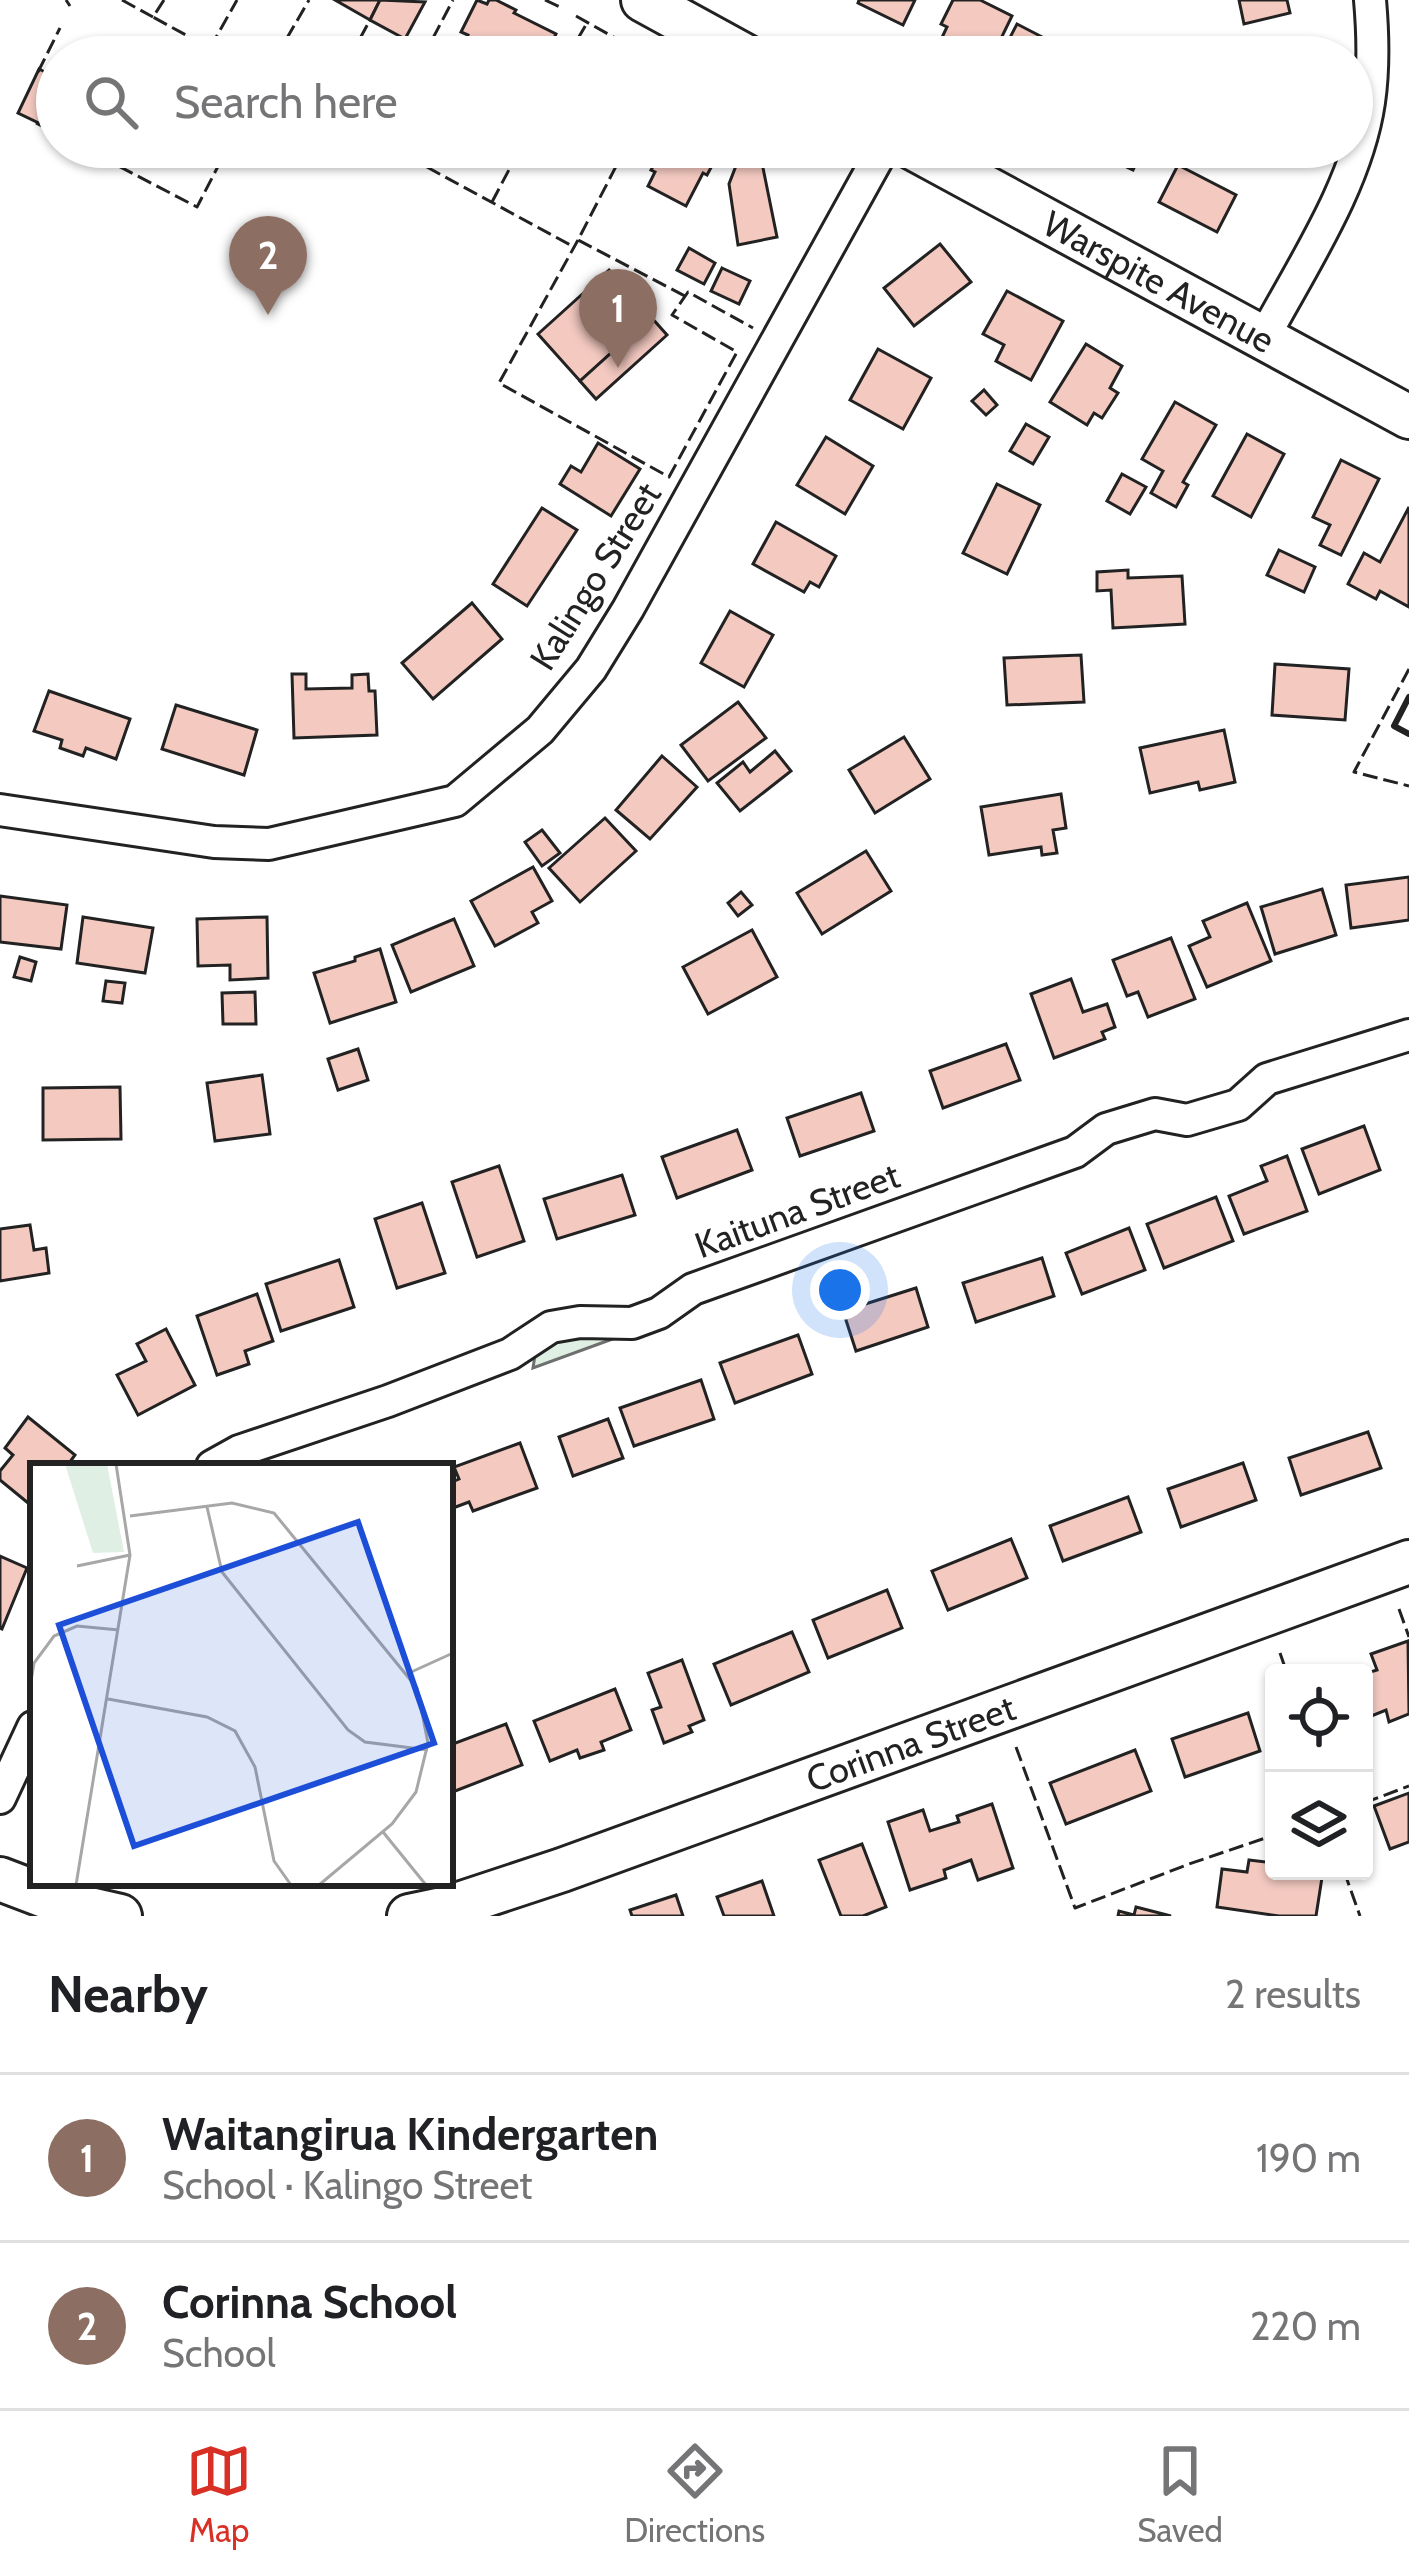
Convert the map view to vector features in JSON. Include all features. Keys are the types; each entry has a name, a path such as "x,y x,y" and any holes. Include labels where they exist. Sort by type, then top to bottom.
{"street":[{"path":"643,0 709,36"},
{"path":"1370,0 1371,36"},
{"name":"Kalingo Street","path":"0,810 214,842 269,844 455,801 540,730 591,669 872,168"},
{"name":"Warspite Avenue","path":"950,168 1409,417"},
{"path":"1263,339 1350,168"},
{"name":"Kaituna Street","path":"217,1463 239,1451 509,1354 551,1328 580,1322 632,1324 659,1313 693,1289 1075,1153 1106,1129 1155,1114 1187,1120 1238,1105 1267,1078 1409,1035"},
{"name":"Corinna Street","path":"435,1914 1409,1562"},
{"path":"0,1798 30,1733"},
{"path":"0,1879 63,1903 120,1916"}],"green space":[{"path":"555,1336 618,1337 533,1368 535,1355"}],"building":[{"path":"335,0 380,0 370,20"},
{"path":"380,0 425,2 407,36 370,20"},
{"path":"477,0 487,4 496,0 556,34 468,36 461,32"},
{"path":"859,0 915,0 903,25"},
{"path":"953,0 980,0 1012,16 1002,36 943,36 947,27 941,24"},
{"path":"1239,0 1287,0 1290,13 1244,24"},
{"path":"1017,24 1040,36 1011,36"},
{"path":"36,75 36,122 18,113"},
{"path":"711,168 707,175 703,173 686,206 648,186 655,172 651,170"},
{"path":"735,168 763,168 777,237 738,245 729,184"},
{"path":"1176,168 1236,195 1217,232 1159,202"},
{"path":"940,244 971,282 914,326 884,288"},
{"path":"689,248 715,263 704,284 677,270"},
{"path":"722,268 750,281 739,304 711,291"},
{"path":"609,270 651,317 580,381 538,334"},
{"path":"1007,291 1063,321 1031,380 996,361 1004,345 983,334"},
{"path":"651,317 667,335 596,399 580,381"},
{"path":"1086,344 1122,366 1110,388 1118,393 1102,418 1094,413 1087,425 1050,402"},
{"path":"878,349 931,378 903,429 850,400"},
{"path":"984,390 997,405 986,415 972,401"},
{"path":"1175,402 1216,425 1183,482 1188,485 1176,507 1151,493 1163,471 1142,459"},
{"path":"1026,424 1049,437 1033,464 1010,451"},
{"path":"1247,434 1284,454 1251,517 1213,496"},
{"path":"826,437 873,466 845,514 797,485"},
{"path":"598,443 640,469 611,516 560,484 571,466 581,472"},
{"path":"1341,460 1379,479 1341,555 1320,545 1330,525 1313,517"},
{"path":"1122,474 1146,487 1130,514 1107,501"},
{"path":"997,484 1040,505 1007,574 963,553"},
{"path":"1409,507 1409,607 1380,591 1376,599 1348,584 1364,553 1380,562"},
{"path":"542,508 577,530 527,606 493,584"},
{"path":"776,522 836,556 819,587 810,582 804,592 753,564"},
{"path":"1279,550 1315,567 1304,592 1267,575"},
{"path":"1128,570 1128,578 1182,576 1185,624 1113,628 1111,590 1097,591 1097,572"},
{"path":"472,603 502,639 433,699 402,663"},
{"path":"730,611 773,635 744,687 701,663"},
{"path":"1081,655 1084,702 1007,705 1004,658"},
{"path":"1275,664 1349,669 1345,720 1272,715"},
{"path":"292,674 306,674 306,689 352,688 352,675 368,674 369,691 375,691 377,735 294,738"},
{"path":"49,691 130,719 116,759 86,748 83,756 60,748 62,740 34,731"},
{"path":"738,702 766,738 708,781 681,745"},
{"path":"176,705 257,730 244,775 162,749"},
{"path":"1224,730 1235,782 1200,790 1198,782 1150,793 1140,748"},
{"path":"904,737 930,779 875,813 849,770"},
{"path":"775,751 791,771 740,811 717,783 743,762 750,772"},
{"path":"662,756 697,787 650,839 616,810"},
{"path":"1061,794 1066,828 1053,830 1057,853 1042,855 1041,847 989,855 981,807"},
{"path":"605,818 636,851 580,902 549,868"},
{"path":"542,830 560,853 542,866 525,842"},
{"path":"866,851 891,891 822,934 797,893"},
{"path":"533,867 552,901 532,912 538,923 495,946 471,901"},
{"path":"1409,877 1409,920 1351,928 1346,885"},
{"path":"1322,889 1336,935 1275,954 1261,907"},
{"path":"741,892 752,905 738,916 728,903"},
{"path":"0,896 67,905 61,949 0,942"},
{"path":"1247,903 1271,961 1207,987 1189,946 1210,937 1203,921"},
{"path":"83,917 153,928 145,973 77,963"},
{"path":"267,917 268,978 230,980 230,965 198,966 197,919"},
{"path":"454,919 474,966 411,992 392,945"},
{"path":"752,930 777,977 708,1014 683,967"},
{"path":"1171,938 1195,999 1148,1017 1138,992 1127,996 1113,960"},
{"path":"380,949 396,1002 330,1023 314,973"},
{"path":"20,957 36,962 31,981 14,977"},
{"path":"1071,979 1083,1012 1107,1004 1115,1027 1102,1032 1105,1039 1054,1058 1031,994"},
{"path":"106,981 125,983 122,1003 103,1001"},
{"path":"255,992 256,1024 223,1024 222,993"},
{"path":"1006,1044 1020,1080 943,1108 930,1071"},
{"path":"358,1049 368,1080 338,1090 328,1059"},
{"path":"262,1075 270,1134 215,1141 207,1083"},
{"path":"120,1087 121,1139 43,1140 43,1088"},
{"path":"861,1093 874,1131 800,1156 787,1118"},
{"path":"1364,1126 1380,1170 1319,1194 1302,1149"},
{"path":"737,1130 752,1170 677,1198 662,1157"},
{"path":"1287,1156 1307,1211 1244,1234 1229,1196 1267,1181 1261,1166"},
{"path":"499,1166 524,1241 477,1257 452,1182"},
{"path":"622,1175 635,1215 557,1239 544,1199"},
{"path":"1216,1197 1233,1241 1164,1268 1147,1224"},
{"path":"422,1203 445,1273 397,1288 375,1219"},
{"path":"30,1225 34,1250 46,1248 49,1273 0,1281 0,1229"},
{"path":"1129,1228 1145,1270 1082,1294 1066,1253"},
{"path":"1042,1258 1054,1296 976,1322 963,1283"},
{"path":"339,1260 354,1307 281,1331 266,1284"},
{"path":"916,1288 928,1327 856,1351 843,1311"},
{"path":"257,1294 273,1341 245,1351 249,1364 217,1375 197,1316"},
{"path":"166,1329 195,1385 138,1415 117,1375 146,1361 137,1344"},
{"path":"798,1335 812,1374 735,1403 720,1363"},
{"path":"701,1380 714,1419 634,1446 620,1408"},
{"path":"28,1417 75,1455 69,1463 30,1463 30,1505 0,1480 0,1471 13,1455 5,1448"},
{"path":"608,1419 623,1458 573,1476 559,1437"},
{"path":"1368,1432 1381,1468 1301,1495 1289,1458"},
{"path":"520,1443 537,1488 473,1511 469,1502 453,1508 453,1482 459,1479 454,1467"},
{"path":"1243,1463 1256,1500 1181,1527 1168,1489"},
{"path":"1128,1497 1141,1532 1063,1561 1050,1526"},
{"path":"1011,1539 1027,1578 948,1610 932,1571"},
{"path":"0,1556 27,1568 2,1629 0,1628"},
{"path":"887,1590 902,1628 828,1658 813,1620"},
{"path":"792,1632 809,1672 731,1705 714,1664"},
{"path":"1408,1641 1409,1714 1389,1722 1386,1710 1373,1715 1373,1671 1377,1670 1371,1654"},
{"path":"682,1660 704,1720 689,1726 692,1732 664,1743 652,1710 661,1707 648,1673"},
{"path":"615,1689 631,1730 601,1742 604,1750 580,1758 577,1750 550,1761 534,1721"},
{"path":"1248,1713 1260,1751 1185,1777 1172,1739"},
{"path":"506,1724 522,1765 453,1792 453,1744"},
{"path":"1135,1750 1151,1791 1066,1824 1050,1783"},
{"path":"1409,1793 1409,1842 1390,1849 1374,1806"},
{"path":"992,1804 1013,1868 978,1880 971,1860 944,1870 946,1878 910,1890 888,1822 923,1810 930,1831"},
{"path":"862,1844 886,1907 863,1916 841,1916 819,1860"},
{"path":"1249,1860 1265,1862 1265,1880 1322,1880 1316,1916 1217,1907 1222,1869 1247,1872"},
{"path":"762,1881 774,1916 724,1916 717,1897"},
{"path":"676,1895 683,1916 632,1916 630,1910"},
{"path":"1136,1907 1171,1916 1118,1916 1119,1911 1134,1915"}],"fence":[{"path":"66,0 70,6"},
{"path":"122,0 153,17"},
{"path":"164,0 153,17 188,36"},
{"path":"217,36 237,0"},
{"path":"288,36 309,0"},
{"path":"434,36 453,0"},
{"path":"545,0 560,7"},
{"path":"576,16 612,36"},
{"path":"361,36 370,20"},
{"path":"579,36 587,23"},
{"path":"56,36 60,28"},
{"path":"122,168 197,207 217,168"},
{"path":"429,168 574,247"},
{"path":"492,202 510,168"},
{"path":"615,168 578,240 685,296"},
{"path":"578,240 499,383 669,477 737,352 672,315 688,292 753,328"},
{"path":"1409,669 1354,772 1409,786"},
{"path":"1399,1609 1409,1637"},
{"path":"1280,1653 1284,1664"},
{"path":"1016,1747 1075,1908 1265,1838"},
{"path":"1373,1800 1409,1786"},
{"path":"1347,1880 1360,1916"}],"wall":[{"path":"1409,697 1394,726 1409,734"}],"place":[{"name":"Corinna School","path":"268,315"},
{"name":"Waitangirua Kindergarten","path":"618,368"}]}
